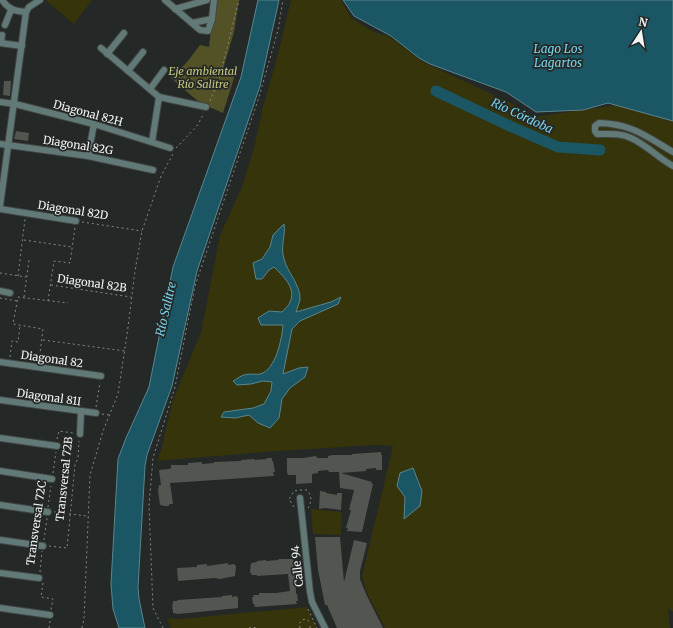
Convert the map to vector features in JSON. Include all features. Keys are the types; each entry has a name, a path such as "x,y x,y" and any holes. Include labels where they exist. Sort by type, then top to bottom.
{"street":[{"path":"2,0 6,7 11,10 26,12"},
{"path":"0,206 15,104 26,12 29,7 40,0"},
{"path":"165,0 200,30 209,30 214,0"},
{"path":"175,9 207,0"},
{"path":"5,25 11,10"},
{"path":"192,23 212,19"},
{"path":"107,54 124,33"},
{"path":"2,35 0,43 22,46"},
{"path":"101,48 159,96 206,107"},
{"path":"128,71 144,52"},
{"path":"150,89 164,70"},
{"path":"152,142 159,96"},
{"name":"Diagonal 82H","path":"0,102 15,104 94,124 170,148"},
{"path":"672,165 631,137 616,134 597,134 595,131 595,126 599,123 614,123 628,127 640,132 673,152"},
{"path":"88,156 94,124"},
{"name":"Diagonal 82G","path":"0,144 88,156 152,170"},
{"name":"Diagonal 82D","path":"0,209 76,221"},
{"path":"0,291 10,293"},
{"name":"Diagonal 82","path":"0,362 101,376"},
{"name":"Diagonal 81I","path":"0,400 96,414"},
{"name":"Transversal 72B","path":"80,434 82,411"},
{"path":"0,438 57,446"},
{"path":"0,471 52,479"},
{"name":"Calle 94","path":"300,498 310,592 312,602 326,628"},
{"path":"0,505 48,512"},
{"path":"0,540 43,546"},
{"path":"0,573 39,578"},
{"path":"0,608 50,615"}],"path":[{"path":"210,101 219,80 239,0"},
{"path":"163,628 153,608 149,505 153,458 175,387 195,286 259,97 278,30 283,0"},
{"path":"82,628 84,619 90,475 102,431 118,394 142,231 161,176 175,149 197,126 204,114"},
{"path":"18,276 26,213"},
{"path":"48,301 54,261 70,263 76,221"},
{"name":"Diagonal 82D","path":"76,221 142,231"},
{"path":"23,240 72,247"},
{"path":"24,298 29,260"},
{"path":"0,273 26,277"},
{"name":"Diagonal 82B","path":"50,285 132,297"},
{"path":"39,368 43,329 13,324 18,297 68,303"},
{"path":"0,298 17,301"},
{"path":"9,364 12,341 18,342 20,325"},
{"path":"42,340 125,351"},
{"path":"96,414 101,376"},
{"name":"Transversal 72C","path":"49,628 53,599 41,597 44,578 39,578 58,431 80,434"},
{"name":"Transversal 72B","path":"43,546 67,548 75,465 78,458 80,434"},
{"path":"48,512 88,516"},
{"path":"300,628 299,624 302,620 306,619 310,622 313,621"},
{"path":"310,622 310,628"},
{"path":"249,628 258,628"}],"shaded area":[{"path":"45,0 92,0 74,24"},
{"path":"291,0 341,0 351,18 376,33 389,36 421,61 511,103 534,117 617,105 673,121 673,612 668,608 670,628 385,628 366,591 362,576 393,446 375,445 278,451 157,461 173,400 201,332 220,235 242,187 254,148 263,106 276,62"},
{"path":"311,509 342,512 341,535 313,534"},
{"path":"307,607 317,628 171,628 167,618 180,619"}],"green space":[{"name":"Eje ambiental Río Salitre","path":"216,0 239,0 234,32 223,69 235,75 223,113 200,103 171,78 187,62 200,45 209,47"}],"water":[{"name":"Río Salitre","path":"258,0 279,0 260,86 197,271 172,386 147,455 145,466 138,587 145,628 119,628 113,609 111,584 118,459 149,387 173,267 241,77"},
{"name":"Lago Los Lagartos","path":"343,0 673,0 673,121 608,103 583,110 536,112 506,92 430,64 419,58 391,36 354,16"},
{"path":"284,224 284,259 300,294 300,300 296,312 331,302 341,297 338,304 300,321 292,329 283,374 299,368 308,367 305,377 290,388 282,399 279,418 270,428 258,423 249,415 235,418 221,417 224,412 253,408 264,404 271,391 272,382 263,381 237,385 233,381 246,374 260,374 266,371 277,353 283,325 261,325 258,318 269,311 282,312 288,306 292,297 292,292 288,282 274,267 269,270 262,279 256,279 253,263 262,259 270,247 273,235"},
{"path":"413,468 422,491 420,506 404,519 405,497 397,486 400,473"}],"building":[{"path":"4,81 11,81 10,96 3,95"},
{"path":"16,131 29,133 28,141 14,139"},
{"path":"381,452 382,470 376,470 376,468 366,469 366,471 341,473 372,482 371,483 373,484 362,532 347,531 348,528 346,528 351,510 349,510 354,490 340,488 339,472 329,472 328,470 318,471 318,473 312,474 312,483 296,484 296,475 288,475 287,472 287,458 316,456 317,458 328,458 328,456 333,455"},
{"path":"272,458 275,472 273,472 274,476 170,483 173,504 169,504 169,506 160,505 158,490 159,485 161,485 159,470 169,469 171,468 171,465 188,465 188,463 202,462 202,464"},
{"path":"320,491 337,495 337,493 342,493 341,510 325,508 319,509"},
{"path":"315,537 340,537 344,582 354,540 367,543 360,571 360,579 383,628 337,628 327,605 325,605 318,570"},
{"path":"279,559 293,559 295,562 297,604 255,607 253,604 253,595 259,595 259,593 290,591 288,574 257,576 252,575 250,572 251,563"},
{"path":"228,563 228,565 234,564 236,566 235,576 220,579 214,578 178,581 177,568"},
{"path":"232,595 232,597 236,596 238,598 238,608 178,614 173,613 173,601"}],"waterway":[{"name":"Río Córdoba","path":"436,91 558,147 600,150"}]}
